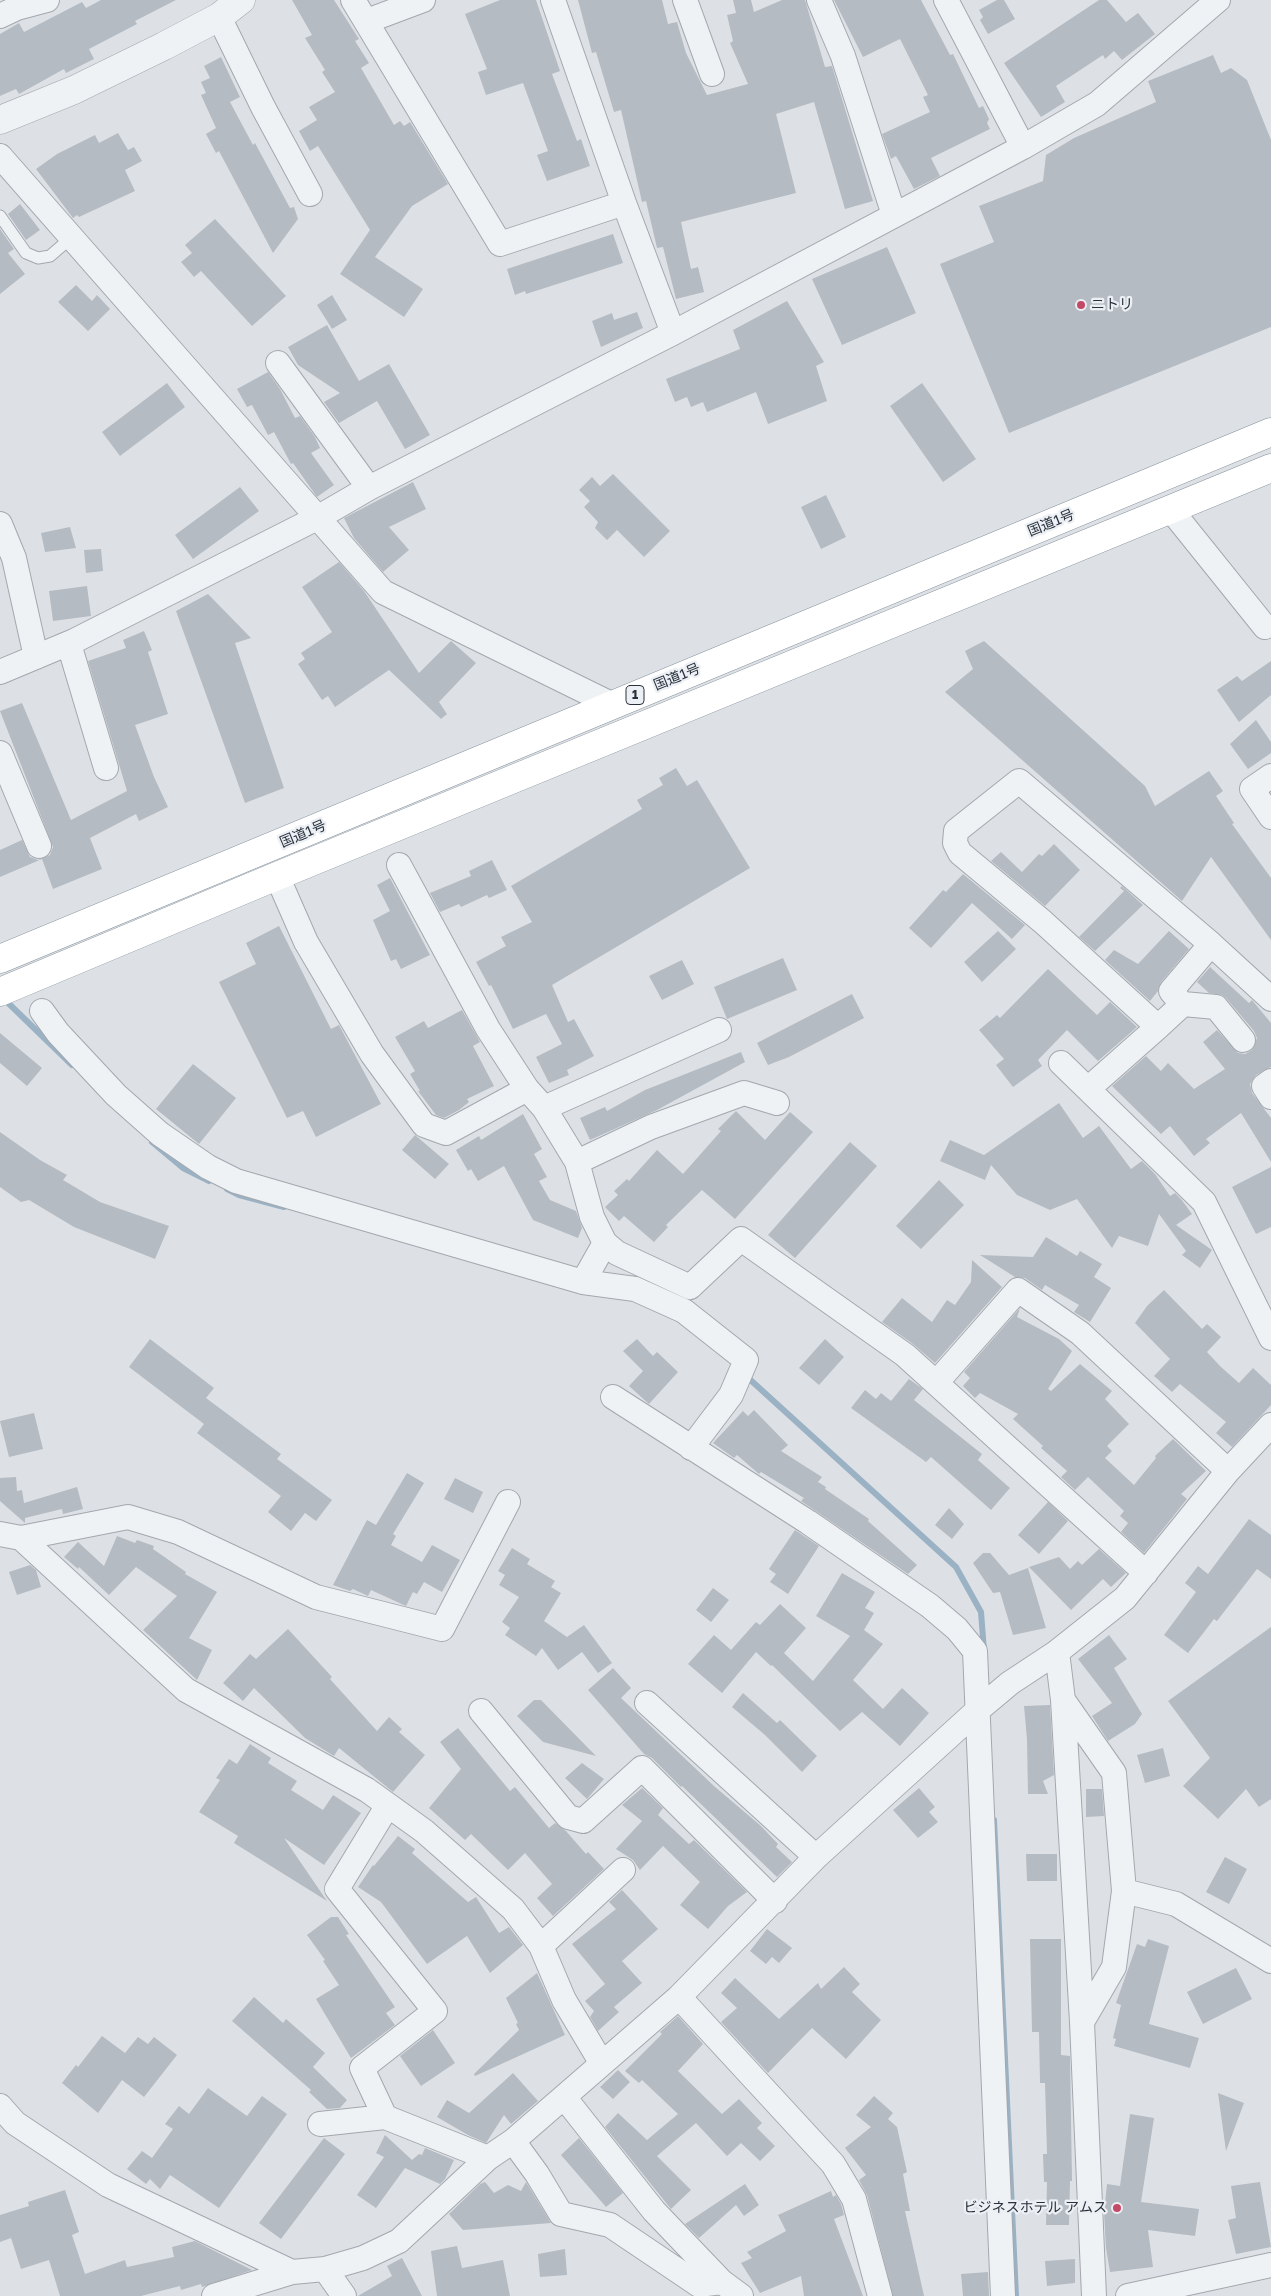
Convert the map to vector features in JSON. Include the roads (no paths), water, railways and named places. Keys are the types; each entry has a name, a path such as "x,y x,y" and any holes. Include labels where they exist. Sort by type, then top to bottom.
{"highway":[{"name":"国道1号","path":"0,959 148,900 612,704 1271,432"},
{"name":"国道1号","path":"6,990 277,876 1271,468"}],"street":[{"path":"0,16 17,8 47,0"},
{"path":"0,120 74,90 219,17 241,0"},
{"path":"353,0 500,244 624,203"},
{"path":"367,21 423,0"},
{"path":"553,0 624,203 673,333"},
{"path":"685,0 712,74"},
{"path":"819,0 844,56 894,215"},
{"path":"946,0 1023,147"},
{"path":"0,672 69,644 319,517 370,488 673,333 1023,147 1096,104 1218,0"},
{"path":"219,17 263,107 310,194"},
{"path":"0,156 383,592 612,704"},
{"path":"278,363 370,488"},
{"path":"1171,510 1265,627"},
{"path":"0,524 14,558 36,657"},
{"path":"69,644 106,768"},
{"path":"0,752 39,846"},
{"path":"1271,776 1252,789 1271,816"},
{"path":"1158,1027 1043,922 960,853 954,843 956,831 1019,781 1211,944 1271,999"},
{"path":"399,865 488,1029 526,1089 544,1108 577,1162 592,1217 605,1243 617,1253 690,1287 741,1239 905,1355 1146,1573"},
{"path":"277,876 306,942 367,1046 424,1125 446,1133 526,1089"},
{"path":"1211,944 1171,991 1182,1004 1216,1007 1243,1040"},
{"path":"1089,1088 1182,1004"},
{"path":"42,1011 58,1033 103,1081 160,1134 208,1167 236,1182 583,1282 635,1289 684,1311 746,1360 735,1386 691,1448"},
{"path":"544,1108 719,1030"},
{"path":"1061,1063 1089,1088 1204,1202 1271,1338"},
{"path":"1271,1081 1264,1086 1271,1097"},
{"path":"577,1162 651,1127 744,1093 777,1103"},
{"path":"583,1282 605,1243"},
{"path":"936,1383 1018,1290 1080,1333 1228,1471"},
{"path":"613,1397 808,1522 930,1606 958,1629 975,1651 981,1707 1003,2296"},
{"path":"214,2296 292,2272 325,2269 363,2258 400,2241 488,2158 513,2141 679,1997 816,1857 981,1707 1005,1687 1057,1652 1125,1598 1228,1471 1271,1425"},
{"path":"10,1536 128,1517 178,1532 316,1597 442,1629 508,1502"},
{"path":"10,1536 186,1690 367,1790 424,1831 513,1909 541,1946 564,2000 602,2062"},
{"path":"1057,1652 1063,1700 1082,2022 1094,2296"},
{"path":"1063,1700 1114,1774 1124,1891 1114,1967 1082,2022"},
{"path":"647,1704 816,1857"},
{"path":"481,1712 568,1817 583,1821 642,1768 775,1901"},
{"path":"385,2117 362,2068 435,2011 337,1889 388,1805"},
{"path":"541,1946 624,1870"},
{"path":"1124,1891 1176,1904 1271,1961"},
{"path":"679,1997 833,2164 854,2199 880,2296"},
{"path":"564,2097 654,2211 722,2282 741,2296"},
{"path":"0,2106 15,2123 108,2185 292,2272"},
{"path":"320,2124 385,2117 488,2158"},
{"path":"513,2141 537,2174 561,2214 610,2225 699,2285 722,2282"},
{"path":"1128,2296 1271,2265"},
{"path":"325,2269 344,2296"}],"lane":[{"path":"0,216 26,253 38,258 50,256 72,237"}],"waterway":[{"path":"3,998 72,1065"},
{"path":"152,1142 183,1168 209,1181"},
{"path":"227,1189 239,1195 284,1207"},
{"path":"745,1375 956,1567 981,1612 984,1651"},
{"path":"994,1820 1016,2296"}],"place":[{"name":"ニトリ","path":"1081,305"},
{"name":"ビジネスホテル アムス","path":"1117,2208"}]}
